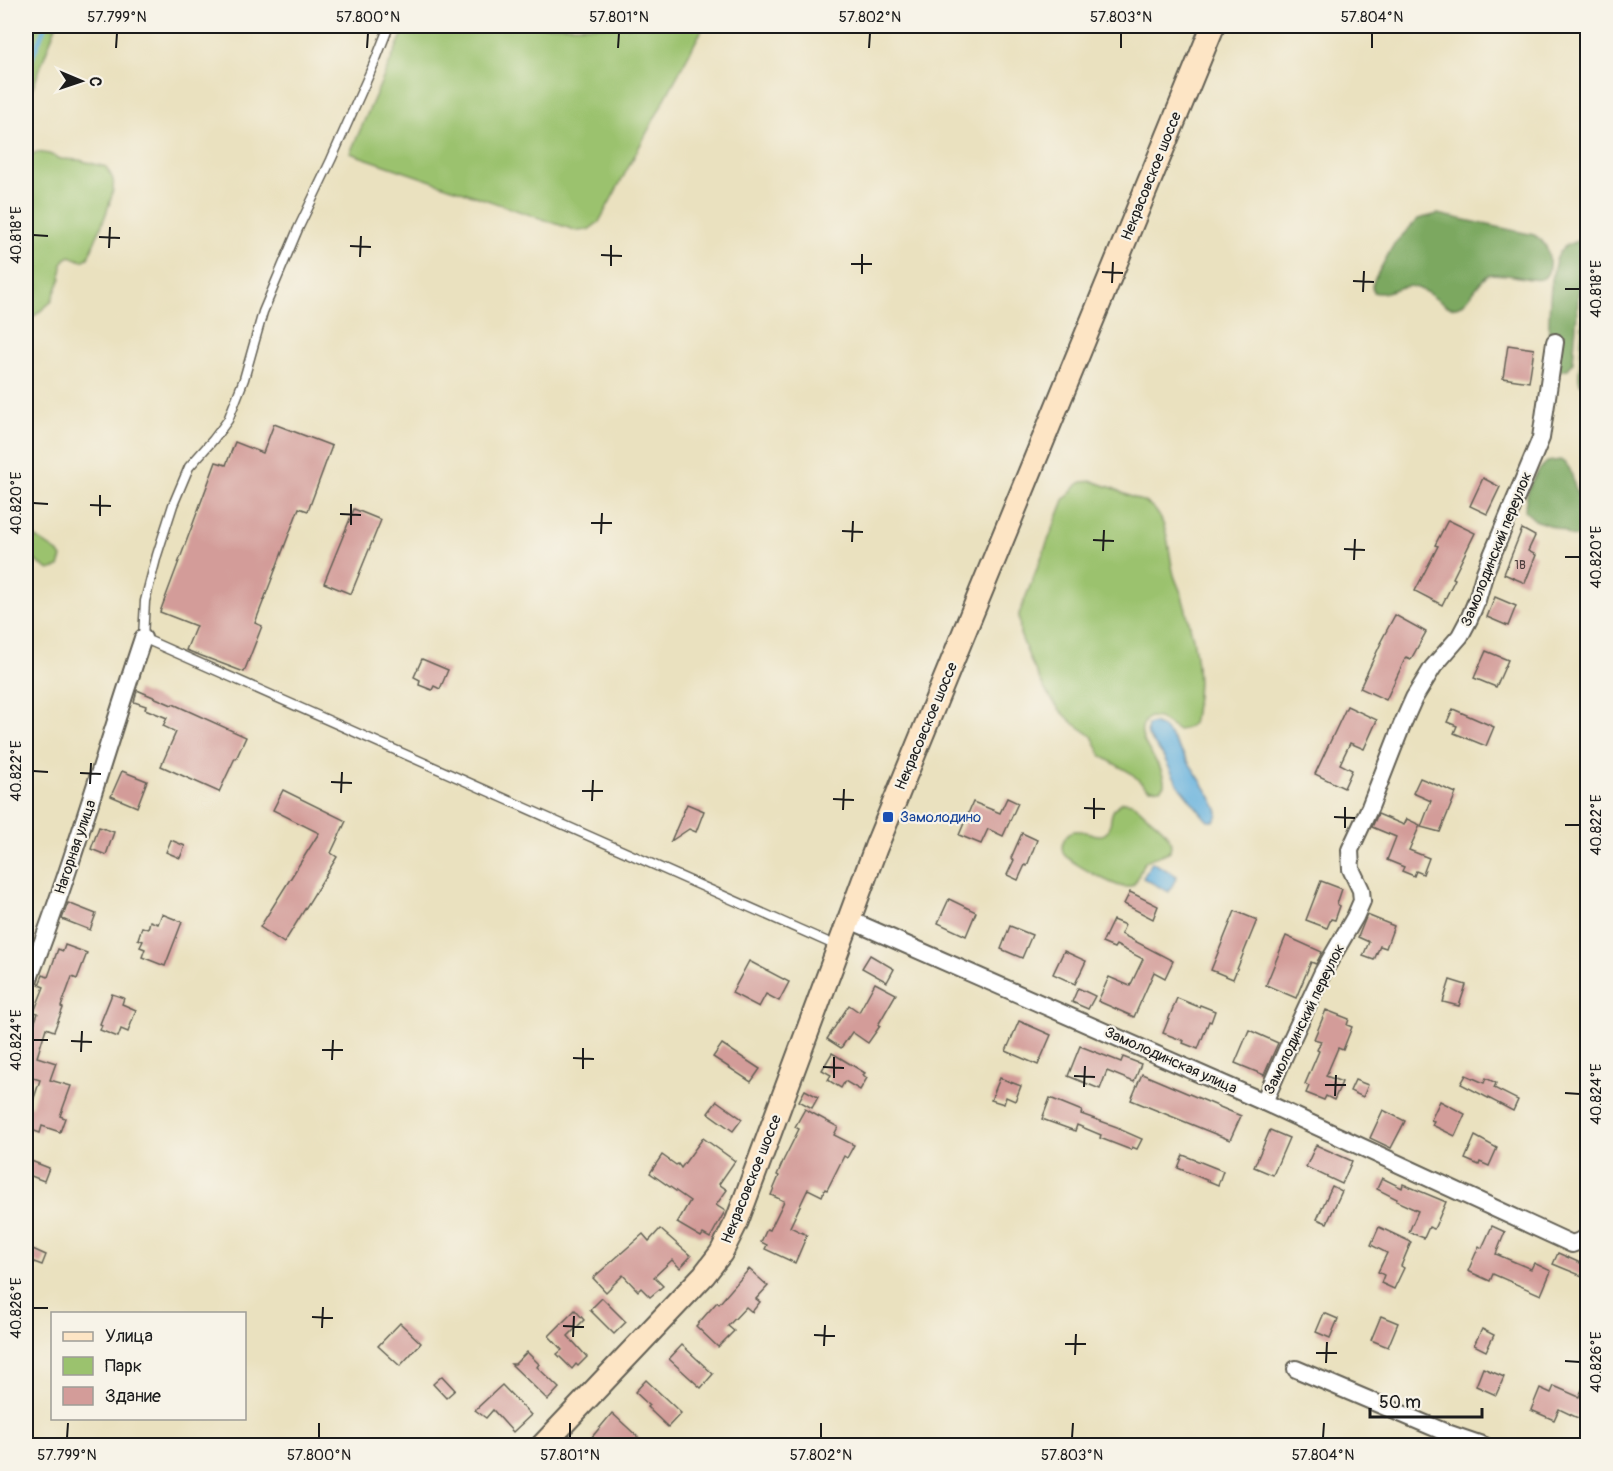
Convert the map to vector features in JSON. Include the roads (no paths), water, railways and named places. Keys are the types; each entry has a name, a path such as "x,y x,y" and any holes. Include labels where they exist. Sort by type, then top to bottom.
{"street":[{"name":"Некрасовское шоссе","path":"542,1446 704,1275 722,1252 737,1221 891,811 1213,26"},
{"name":"Замолодинский переулок","path":"1264,1102 1323,972 1362,902 1361,890 1351,869 1350,850 1370,807 1402,725 1414,698 1433,667 1460,636 1469,620 1485,572 1541,438 1556,342"},
{"name":"Нагорная улица","path":"26,986 72,860 143,638"},
{"name":"Замолодинская улица","path":"850,920 1264,1102 1572,1244 1587,1238"},
{"path":"1296,1369 1447,1433 1485,1446"}],"lane":[{"path":"389,26 263,312 244,379 228,420 189,467 173,505 157,555 146,601 143,638 839,947"}],"water":[{"path":"1153,723 1162,727 1169,734 1204,786 1218,813 1214,821 1208,821 1205,818 1179,786 1162,754 1148,736 1148,725"},
{"path":"1152,862 1177,876 1169,892 1143,878"}],"waterway":[{"path":"26,73 45,26"}],"place":[{"name":"Замолодино","path":"888,817"}]}
